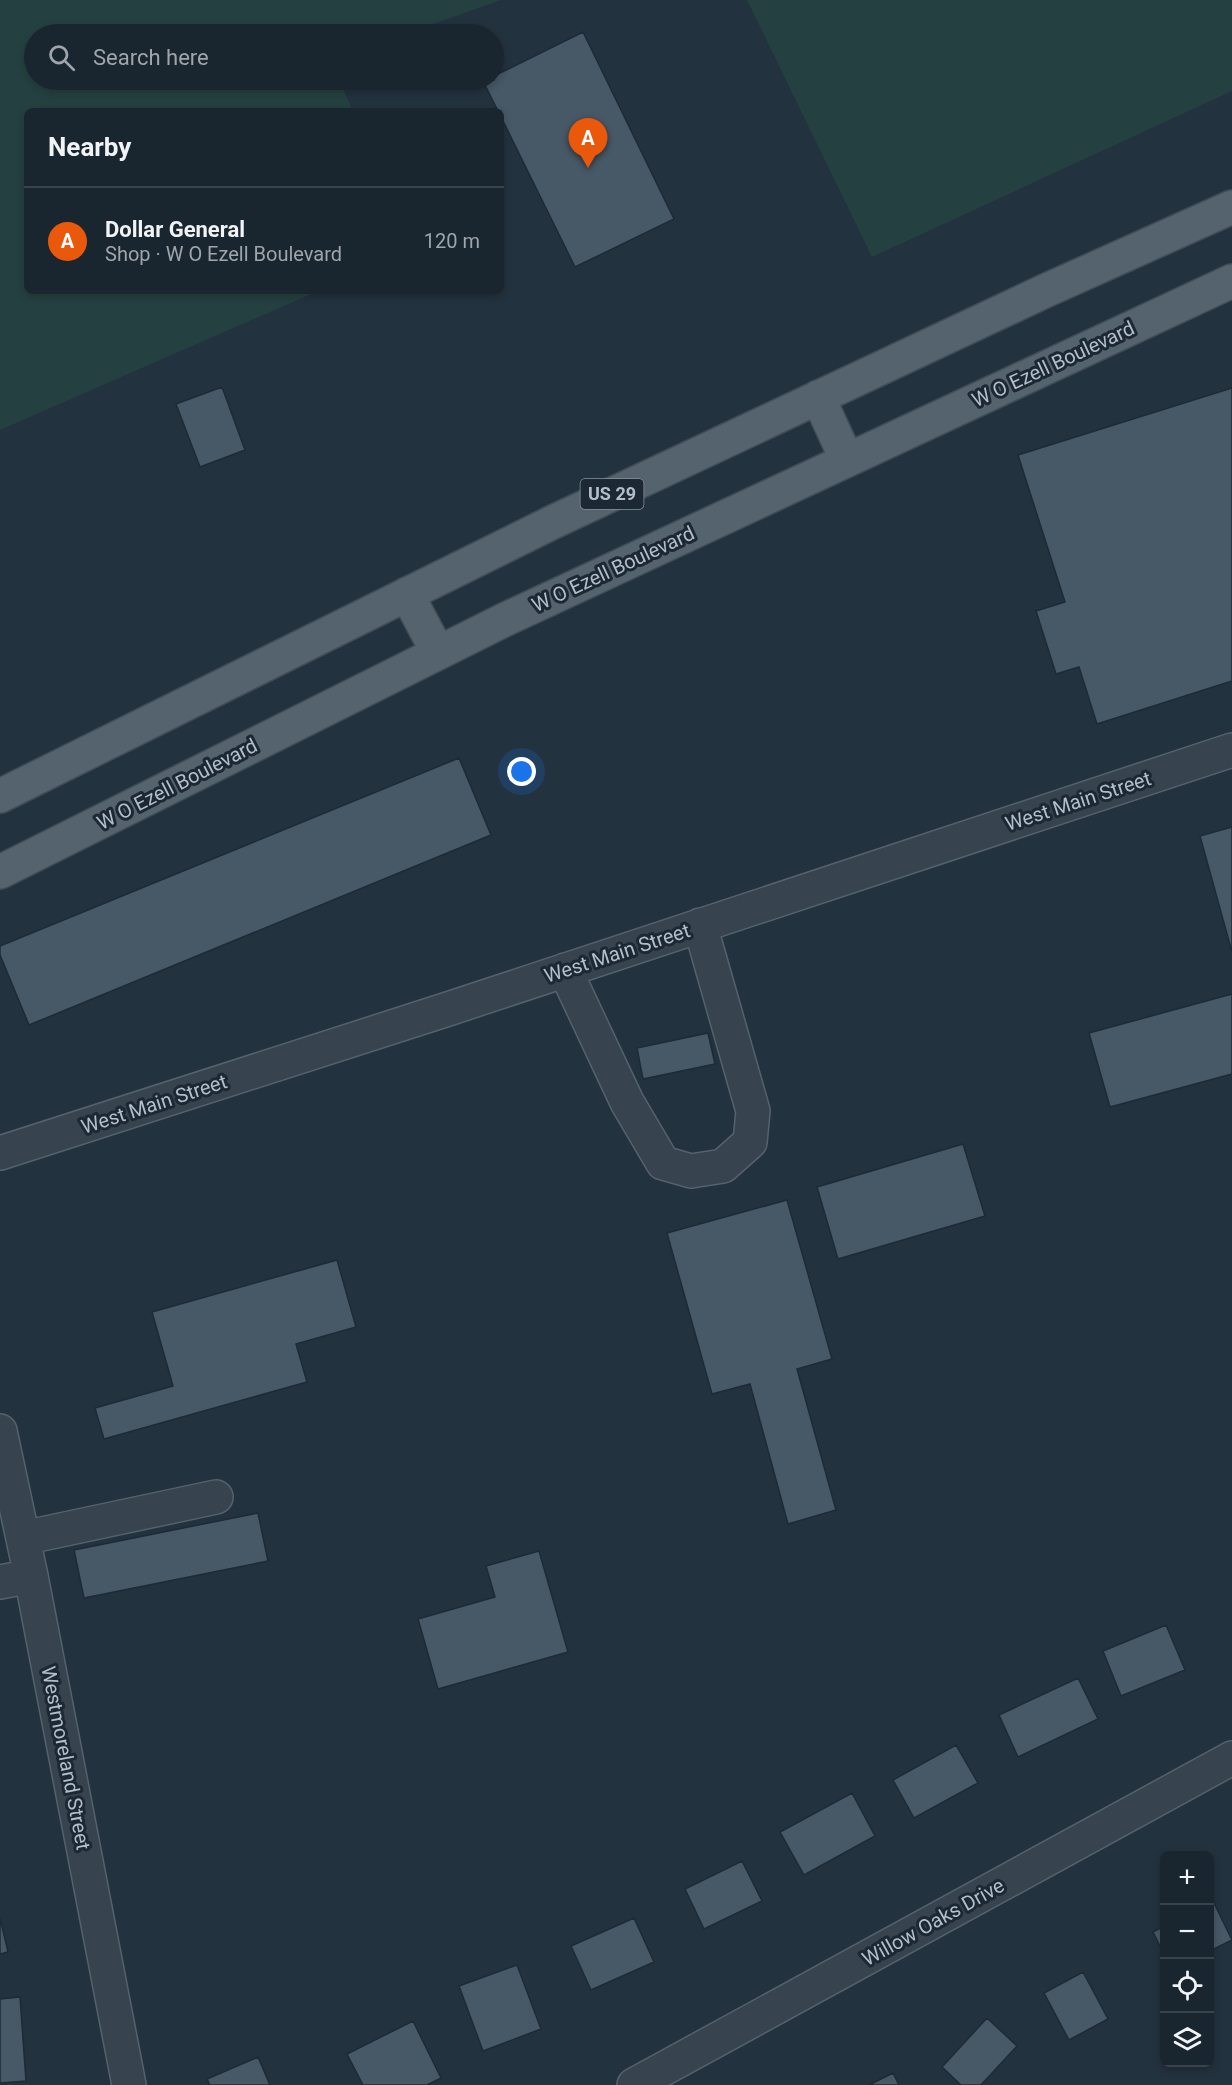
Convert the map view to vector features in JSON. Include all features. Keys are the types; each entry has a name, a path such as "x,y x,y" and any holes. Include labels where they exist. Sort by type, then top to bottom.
{"main road":[{"name":"US 29","path":"0,796 551,523 1047,290 1232,207"},
{"name":"W O Ezell Boulevard","path":"0,872 515,615 1232,280"},
{"path":"819,397 847,460"},
{"path":"407,594 438,653"}],"street":[{"name":"West Main Street","path":"0,1153 1232,750"},
{"path":"565,970 627,1102 663,1162 691,1171 723,1166 750,1142 753,1111 700,925"},
{"name":"Westmoreland Street","path":"0,1431 23,1538 15,1579 129,2085"},
{"path":"23,1538 216,1497"},
{"name":"Willow Oaks Drive","path":"634,2085 1232,1758"}],"green space":[{"path":"0,0 501,0 433,24 24,24 24,90 344,90 352,108 24,108 24,294 311,294 0,430"},
{"path":"747,0 1232,0 1232,91 872,257"}],"building":[{"path":"583,32 674,219 575,267 504,123 504,108 496,108 488,90 504,90 504,71"},
{"path":"222,387 245,450 200,467 176,404"},
{"path":"1232,388 1232,681 1097,724 1079,667 1056,674 1036,611 1065,602 1018,455"},
{"path":"459,758 491,835 29,1025 0,955 0,946"},
{"path":"1232,827 1232,952 1200,836"},
{"path":"1232,994 1232,1074 1110,1107 1089,1033"},
{"path":"708,1033 715,1064 643,1079 637,1048"},
{"path":"963,1144 985,1216 838,1259 817,1187"},
{"path":"787,1200 832,1359 797,1369 836,1510 788,1524 750,1384 712,1394 667,1233"},
{"path":"337,1260 356,1327 296,1344 307,1382 104,1439 95,1408 173,1386 152,1312"},
{"path":"258,1513 268,1561 84,1598 74,1550"},
{"path":"539,1551 568,1652 438,1689 418,1619 495,1597 486,1566"},
{"path":"1166,1625 1185,1670 1121,1696 1103,1651"},
{"path":"1078,1678 1098,1719 1018,1757 999,1715"},
{"path":"956,1745 978,1783 914,1818 893,1780"},
{"path":"852,1793 875,1836 804,1875 780,1832"},
{"path":"742,1861 762,1901 704,1929 685,1889"},
{"path":"1214,1903 1232,1940 1214,1949"},
{"path":"0,1918 8,1952 0,1954"},
{"path":"634,1918 654,1962 591,1990 571,1946"},
{"path":"1160,1928 1160,1946 1153,1932"},
{"path":"517,1965 541,2029 483,2051 459,1986"},
{"path":"1083,1972 1108,2019 1069,2040 1044,1993"},
{"path":"20,1997 26,2081 0,2083 0,1999"},
{"path":"987,2018 1017,2046 981,2085 961,2085 942,2067"},
{"path":"413,2021 441,2078 427,2085 363,2085 347,2054"},
{"path":"258,2057 270,2085 210,2085 207,2079"},
{"path":"893,2073 899,2085 869,2085"}],"place":[{"name":"Dollar General","path":"588,168"}]}
